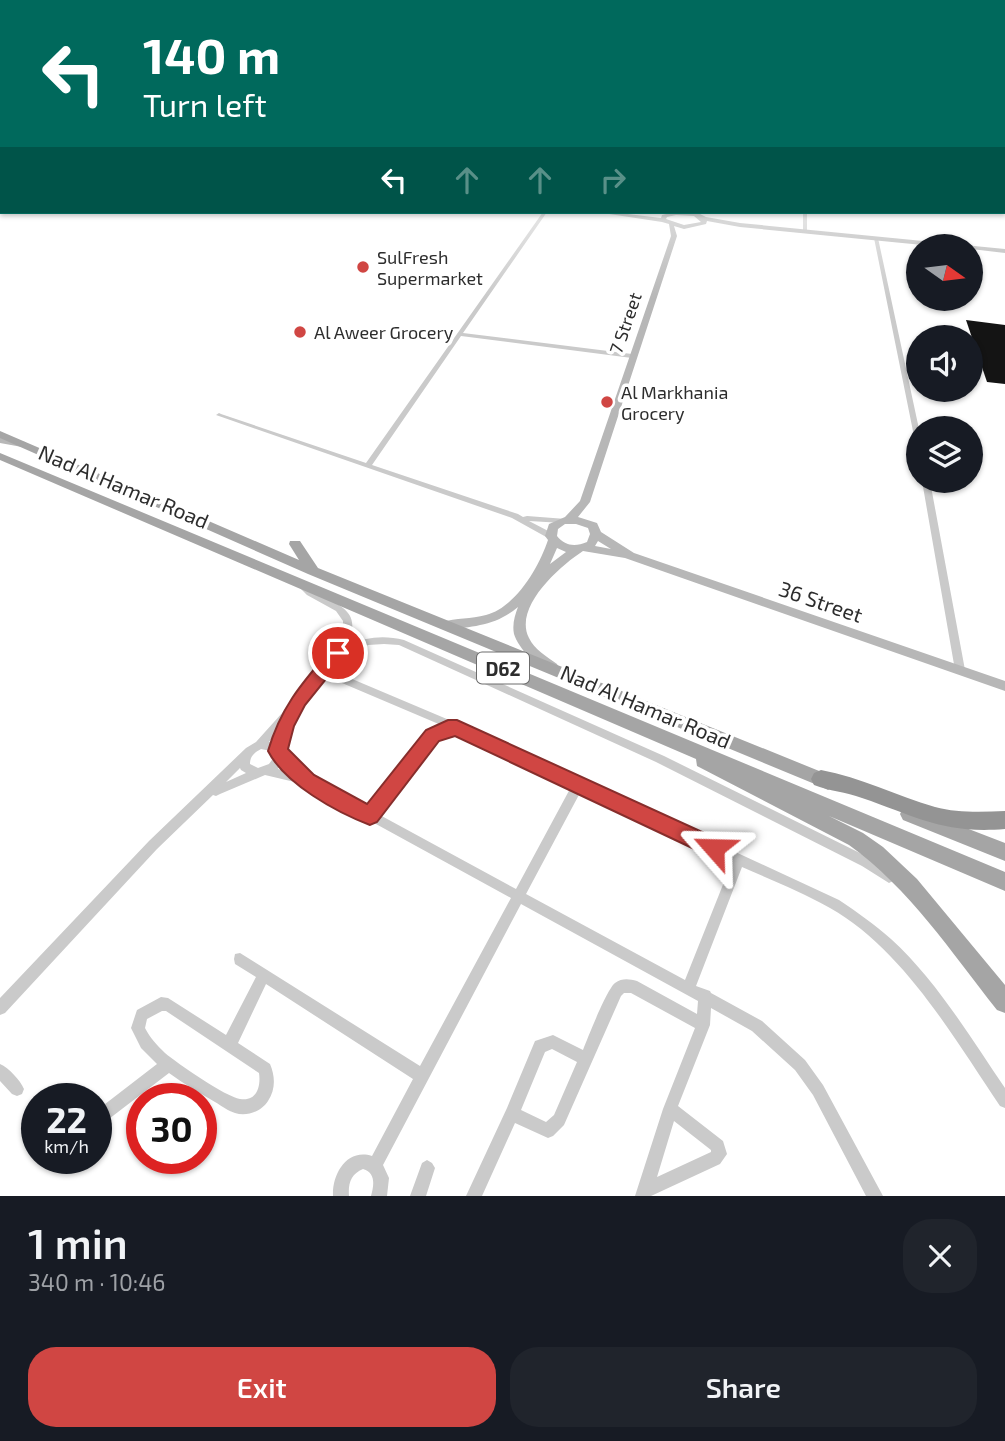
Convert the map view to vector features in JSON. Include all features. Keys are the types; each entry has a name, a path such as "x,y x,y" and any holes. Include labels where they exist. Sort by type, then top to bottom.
{"highway":[{"path":"821,779 858,787 936,816 974,821 1005,820"}],"main road":[{"name":"Nad Al Hamar Road","path":"0,434 557,673 1005,852"},
{"path":"0,446 62,471 90,472"},
{"name":"Nad Al Hamar Road","path":"0,456 638,724 1005,882"},
{"path":"295,544 313,570"},
{"path":"638,724 683,752 866,846 910,886 1005,1002"}],"street":[{"path":"369,464 544,214"},
{"path":"620,214 665,218 673,214"},
{"path":"694,214 702,222"},
{"path":"805,214 805,231"},
{"path":"665,218 671,225 674,236 702,222 906,241"},
{"path":"671,225 690,227"},
{"name":"7 Street","path":"446,625 486,620 511,607 543,570 550,555 553,527 566,520 585,502 674,236"},
{"path":"876,238 913,416"},
{"path":"984,249 1005,251"},
{"path":"459,334 632,356"},
{"path":"219,415 515,516 552,538"},
{"path":"0,440 22,444"},
{"path":"928,493 960,670"},
{"path":"557,673 530,650 520,632 519,623 526,606 549,571 559,561 595,540 585,502"},
{"path":"515,516 566,520"},
{"name":"36 Street","path":"566,520 594,530 630,556"},
{"name":"36 Street","path":"552,538 564,548 582,548 630,556 1003,685"},
{"path":"0,1008 153,845 246,755 260,745 338,653 347,636 346,617 338,608 307,592 299,583"},
{"path":"338,653 365,641 401,642 660,758 879,870 903,888 942,928"},
{"path":"345,680 457,728 835,904 886,940 930,991 1005,1101"},
{"path":"202,799 262,772 277,762 285,726 298,700"},
{"path":"422,714 432,735"},
{"path":"370,816 432,735 448,727 457,728"},
{"path":"260,745 271,744 307,781 757,1026 800,1065 835,1118 876,1196"},
{"path":"246,755 246,767 307,781"},
{"path":"375,1165 578,785"},
{"path":"689,987 739,860"},
{"path":"240,959 422,1076"},
{"path":"229,1045 264,974"},
{"path":"512,1113 543,1130 553,1129 616,991 625,985 703,1025"},
{"path":"644,1193 670,1109 703,1025 705,996"},
{"path":"168,1005 265,1069 267,1088 254,1105 244,1108 236,1106 168,1065 145,1045 137,1027 138,1020 153,1007 168,1005"},
{"path":"474,1196 537,1051 544,1043 553,1042 586,1059"},
{"path":"112,1108 168,1065"},
{"path":"0,1071 17,1089"},
{"path":"644,1193 715,1159 719,1154 718,1146 670,1109"},
{"path":"341,1196 341,1183 349,1167 363,1161 375,1165 382,1180 379,1196"},
{"path":"418,1196 427,1168"}],"building":[{"path":"966,320 1005,325 1005,384 987,382 983,370 983,325 968,325"}],"place":[{"name":"SulFresh Supermarket","path":"363,267"},
{"name":"Al Aweer Grocery","path":"300,332"},
{"name":"Al Markhania Grocery","path":"607,402"}],"route":[{"path":"338,653 298,700 281,736 278,751 307,781 362,812 370,816 432,735 448,727 457,728 714,848"}]}
